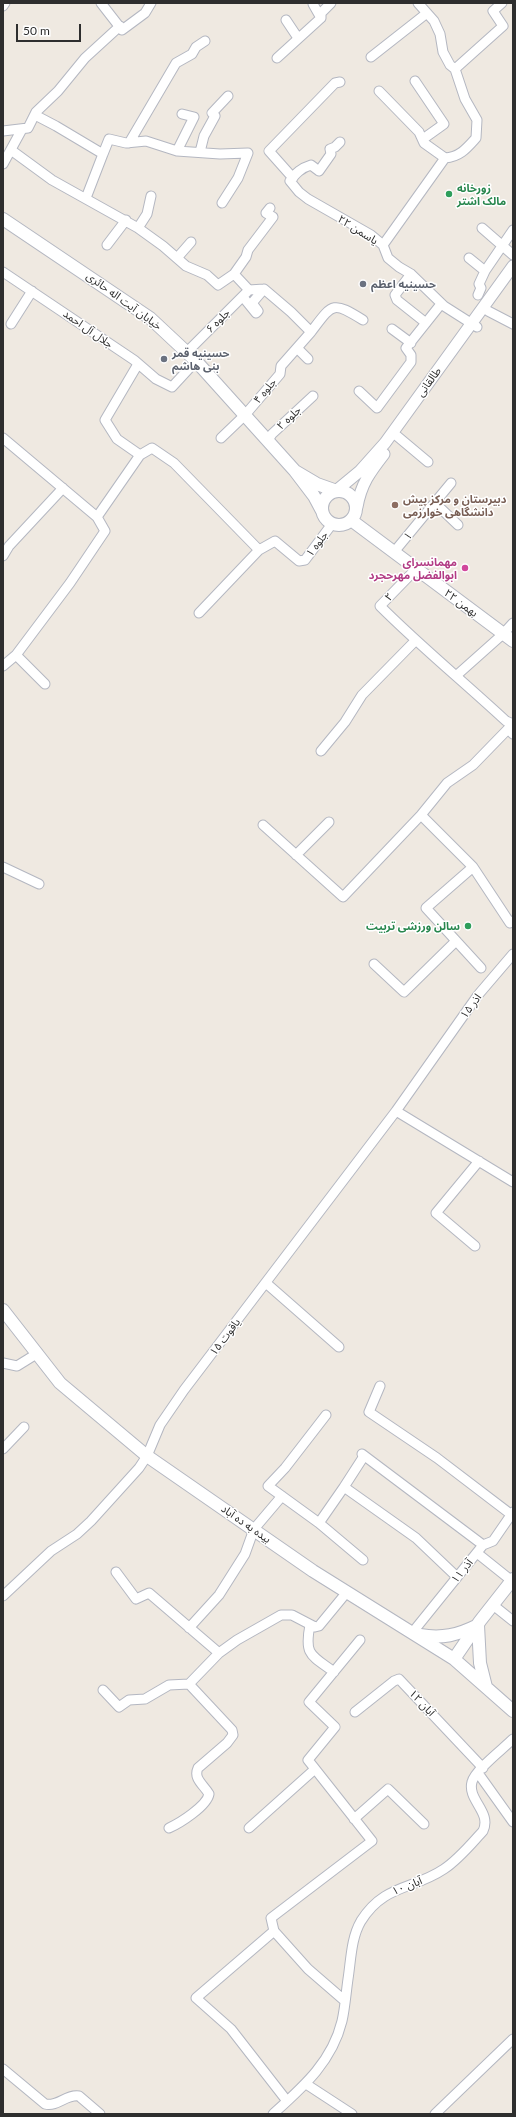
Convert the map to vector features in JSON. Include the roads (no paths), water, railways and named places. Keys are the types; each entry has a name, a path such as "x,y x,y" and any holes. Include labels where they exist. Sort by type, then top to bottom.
{"main road":[{"name":"خیابان آیت اله حائری","path":"3,219 150,318 192,356 295,471"},
{"path":"295,471 317,484 336,490 343,490 353,496 357,507 351,520 344,524 332,524 327,521 314,496 295,471"},
{"path":"322,511 323,500 336,490"},
{"name":"۲۲ بهمن","path":"351,520 508,638"},
{"name":"بیده به ده آباد","path":"3,1310 60,1383 147,1456 347,1592 454,1659 513,1711"},
{"path":"454,1659 478,1624 512,1580"},
{"path":"414,1634 445,1637 455,1635 478,1624"},
{"path":"478,1624 480,1663 486,1687"}],"street":[{"path":"104,4 122,30 145,13 151,3"},
{"path":"277,58 321,18 321,13 331,3"},
{"path":"379,91 419,132 424,143 445,158 454,158 464,151 476,138 476,120 465,99 455,69 450,65 443,52 440,34 434,21 418,3"},
{"path":"455,69 503,26 493,11 502,3"},
{"path":"313,4 321,18"},
{"path":"371,57 426,13"},
{"path":"286,20 298,38"},
{"path":"3,164 35,115 85,58 120,26"},
{"path":"129,143 176,63 192,54 196,47 205,41"},
{"path":"415,81 444,124 423,139"},
{"name":"یاسمن ۲۲","path":"340,82 335,83 265,152 292,180 299,192 340,219 371,236 383,245 388,258 411,274 441,304 474,325"},
{"path":"200,152 204,136 215,116 212,113 228,96"},
{"path":"177,151 194,117 182,114"},
{"path":"35,115 103,154"},
{"path":"3,131 25,129"},
{"path":"86,198 109,139 129,143 146,141 177,151 248,153 238,178 222,203"},
{"path":"292,180 305,167 312,166 319,171 331,154 330,150 335,148 340,142"},
{"path":"11,150 52,180 126,220 186,266 207,275 218,285 234,274 246,257 248,250 273,217 266,213 270,208"},
{"path":"383,245 445,158"},
{"path":"138,228 147,214 151,196"},
{"path":"108,245 126,220"},
{"path":"482,228 513,254"},
{"path":"478,295 481,288 479,284 485,271 513,230"},
{"path":"177,258 191,242"},
{"path":"469,258 485,271"},
{"name":"طالقانی","path":"357,507 360,491 366,478 474,325 513,266"},
{"name":"جلال آل احمد","path":"3,272 138,364 156,379 172,387"},
{"path":"234,274 256,313 258,311 252,303 264,289"},
{"path":"411,274 395,295 397,300 426,323"},
{"name":"طالقانی","path":"336,490 360,471 385,443 474,325 488,311 513,277"},
{"path":"246,293 264,289"},
{"path":"264,289 291,312 311,332"},
{"path":"11,324 32,291"},
{"name":"جلوه ۶","path":"172,387 192,356 246,293"},
{"path":"359,391 377,408 411,362 411,355 406,348 441,304"},
{"name":"جلوه ۴","path":"222,438 245,415 280,374 281,366 330,309 334,307 342,308 363,320"},
{"path":"488,311 513,324"},
{"path":"392,329 411,342"},
{"path":"297,348 308,359"},
{"path":"138,364 105,420 117,439 140,455"},
{"name":"جلوه ۲","path":"268,440 272,434 312,396"},
{"path":"397,436 428,462"},
{"path":"3,438 97,517 105,531 70,582 16,654 3,666"},
{"path":"97,517 140,455 152,448 174,463 259,550 199,612"},
{"name":"۱","path":"394,552 451,483"},
{"path":"3,556 9,546 63,488"},
{"path":"435,503 458,525"},
{"name":"جلوه ۱","path":"259,550 275,541 300,561 306,560 332,524"},
{"name":"۲","path":"415,641 380,606 416,569"},
{"path":"457,675 508,638 513,623"},
{"path":"263,825 343,897 421,814 447,783 473,765 510,731 513,724 506,721 457,675 415,641 362,695 344,722 321,751"},
{"path":"16,654 45,684"},
{"path":"421,814 473,867 512,924"},
{"path":"296,855 329,822"},
{"path":"3,867 39,884"},
{"path":"473,867 426,908 481,968"},
{"path":"374,964 404,992 456,941"},
{"name":"اذر ۱۵","path":"432,1062 478,995 513,954"},
{"name":"یاقوت ۱۵","path":"3,1596 51,1551 76,1534 91,1521 139,1468 147,1456 160,1425 184,1390 432,1062"},
{"path":"396,1111 513,1182"},
{"path":"475,1246 436,1213 479,1161"},
{"path":"266,1283 339,1347"},
{"path":"3,1363 17,1366 38,1353"},
{"path":"380,1386 369,1412 438,1458 512,1514"},
{"path":"326,1415 285,1468 268,1486 320,1523 363,1560"},
{"path":"3,1449 24,1427"},
{"path":"320,1523 363,1455 483,1545"},
{"path":"344,1487 416,1538 457,1577"},
{"path":"189,1628 218,1595 245,1554 254,1529 282,1496"},
{"name":"آذر ۱۱","path":"414,1634 483,1545 492,1540 512,1514"},
{"path":"477,1553 512,1580"},
{"path":"116,1572 136,1599 149,1593 219,1653"},
{"path":"102,1690 119,1707 129,1700 145,1699 169,1685 189,1684 219,1653 237,1640 281,1615 292,1615 315,1627 323,1623 347,1592"},
{"path":"493,1605 513,1621"},
{"path":"310,1625 306,1642 310,1654 334,1672"},
{"path":"345,2001 308,1969 274,1931 271,1918 372,1841 308,1760 335,1727 309,1702 360,1640"},
{"name":"آبان ۱۲","path":"355,1712 394,1681 399,1679 480,1771"},
{"path":"169,1828 182,1821 208,1799 208,1794 198,1779 196,1772 198,1768 227,1743 233,1735 232,1730 189,1684"},
{"path":"513,1739 480,1771 513,1822"},
{"path":"249,1828 315,1769"},
{"name":"آبان ۱۰","path":"273,2114 306,2084 326,2060 336,2039 342,2021 354,1936 361,1921 371,1908 393,1890 444,1869 483,1831 486,1825 485,1818 472,1788 472,1782 480,1771"},
{"path":"354,1819 388,1789 424,1824"},
{"path":"274,1931 196,1998 231,2029 287,2101"},
{"path":"436,2114 513,2039"},
{"path":"3,2069 44,2104 56,2104 68,2096 79,2096 100,2114"},
{"path":"306,2084 352,2114"}],"place":[{"name":"زورخانه مالک اشتر","path":"449,194"},
{"name":"حسینیه اعظم","path":"363,284"},
{"name":"حسینیه قمر بنی هاشم","path":"164,359"},
{"name":"دبیرستان و مرکز پیش دانشگاهی خوارزمی","path":"395,505"},
{"name":"مهمانسرای ابوالفضل مهرحجرد","path":"465,568"},
{"name":"سالن ورزشی تربیت","path":"468,926"}]}
